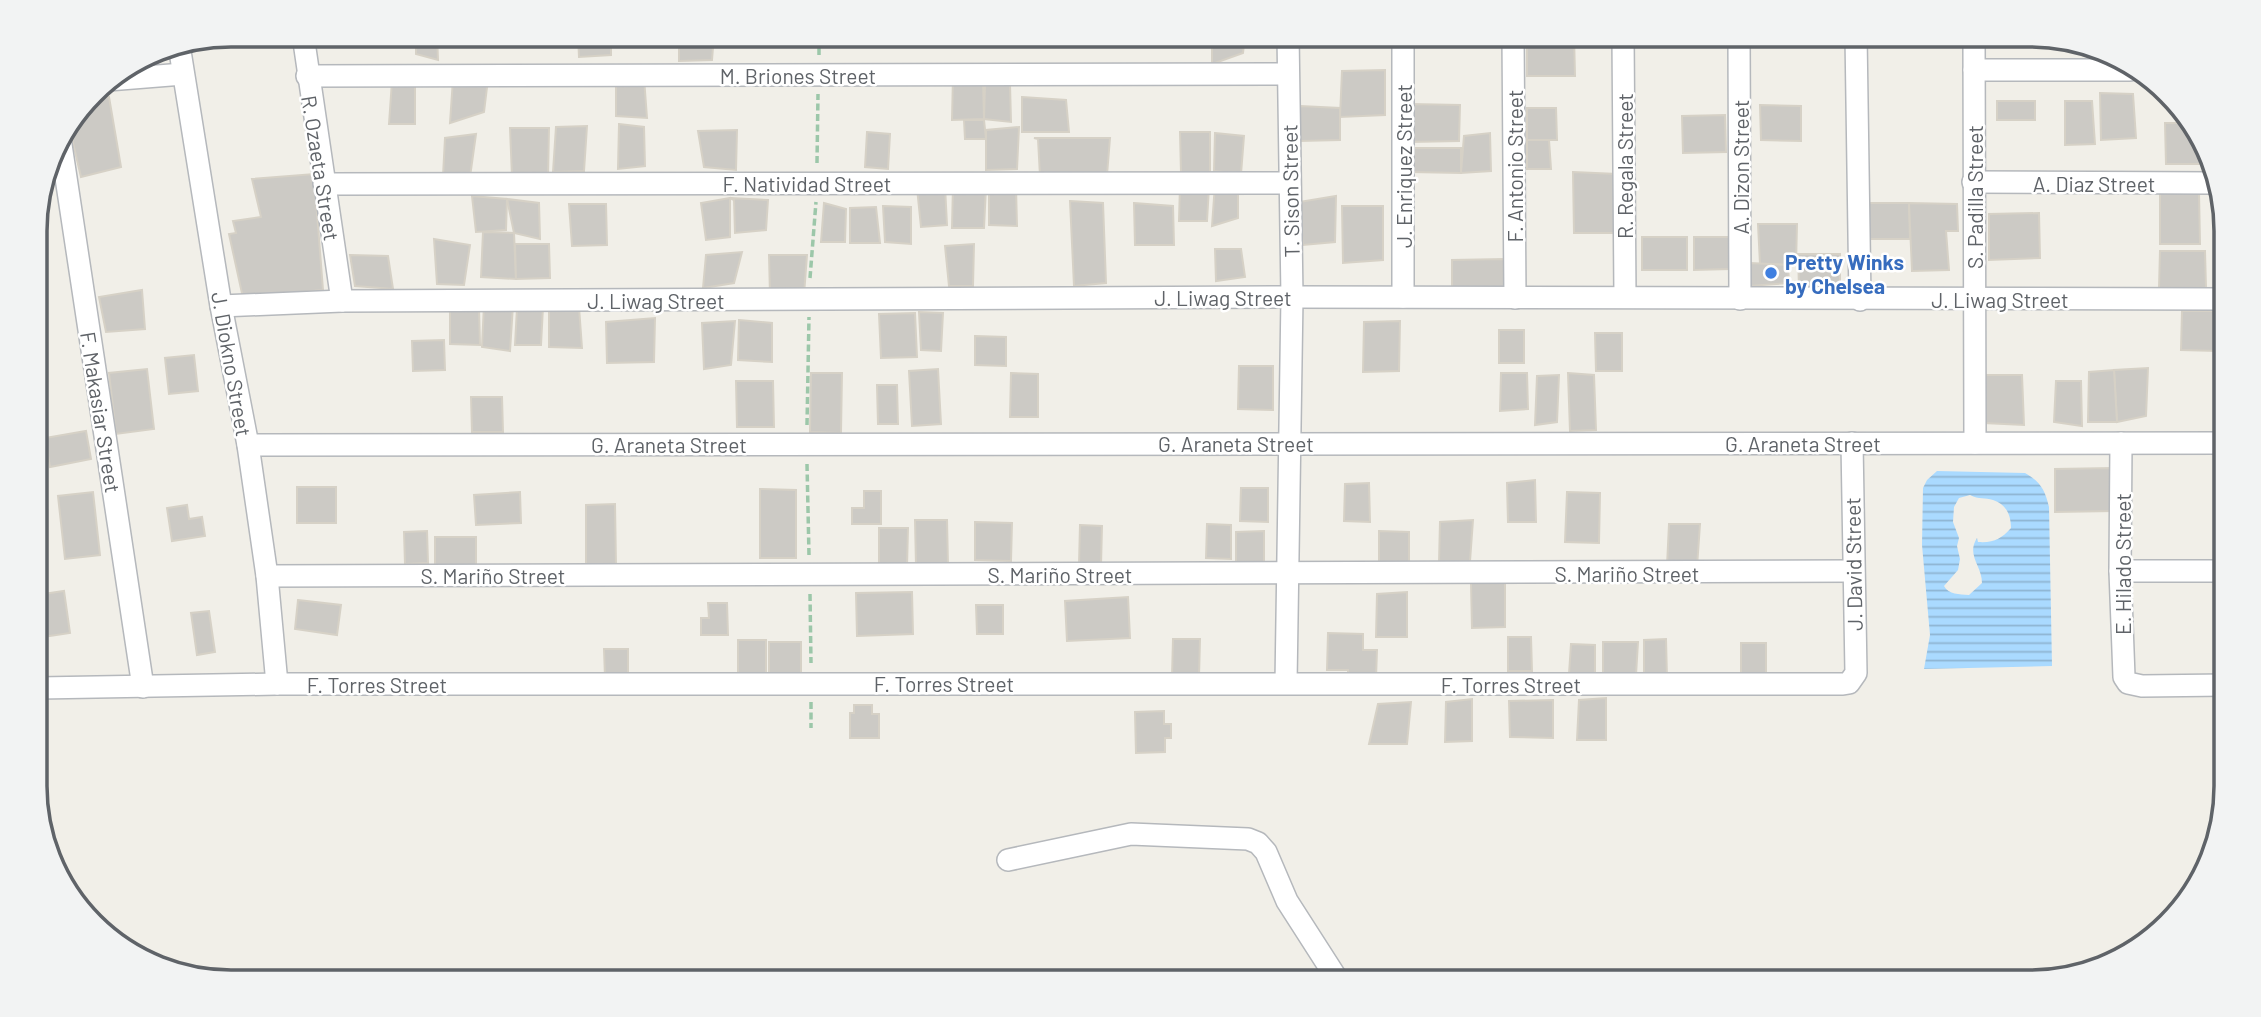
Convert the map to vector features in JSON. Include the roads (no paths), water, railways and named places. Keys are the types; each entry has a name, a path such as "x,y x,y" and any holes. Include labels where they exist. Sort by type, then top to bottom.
{"street":[{"name":"R. Ozaeta Street","path":"304,47 342,301"},
{"name":"T. Sison Street","path":"1286,683 1292,297 1288,47"},
{"name":"J. Enriquez Street","path":"1403,47 1403,297"},
{"name":"F. Antonio Street","path":"1513,47 1515,298"},
{"name":"R. Regala Street","path":"1623,47 1625,297"},
{"name":"A. Dizon Street","path":"1739,47 1740,299"},
{"path":"1856,47 1860,300"},
{"name":"S. Padilla Street","path":"1974,47 1975,443"},
{"name":"J. Diokno Street","path":"180,55 221,306 248,446 267,576 277,684"},
{"path":"1974,70 2118,70"},
{"path":"129,78 183,74"},
{"name":"M. Briones Street","path":"307,76 1288,74"},
{"name":"F. Makasiar Street","path":"63,157 142,687"},
{"name":"A. Diaz Street","path":"1973,182 2207,183"},
{"name":"F. Natividad Street","path":"324,184 1289,183"},
{"name":"J. Liwag Street","path":"221,306 342,301 1292,297 2214,299"},
{"name":"J. David Street","path":"1849,683 1856,673 1852,443"},
{"name":"E. Hilado Street","path":"2121,443 2120,572 2123,670 2128,683 2142,686 2214,685"},
{"name":"G. Araneta Street","path":"248,446 2214,443"},
{"path":"2120,572 2214,571"},
{"name":"S. Mariño Street","path":"267,576 1853,572"},
{"name":"F. Torres Street","path":"47,687 277,684 1849,683"},
{"path":"1008,860 1131,834 1248,839 1258,843 1266,852 1287,901 1331,969"}],"water":[{"path":"1937,471 2025,473 2042,487 2049,507 2052,666 1924,669 1930,635 1922,545 1923,488","holes":["1970,495 2001,504 2009,514 2011,528 1993,541 1978,542 1977,538 1973,550 1982,583 1969,595 1955,594 1944,586 1958,570 1960,559 1957,546 1959,538 1953,522 1954,507 1959,498"]}],"place":[{"name":"Pretty Winks by Chelsea","path":"1771,273"}]}
